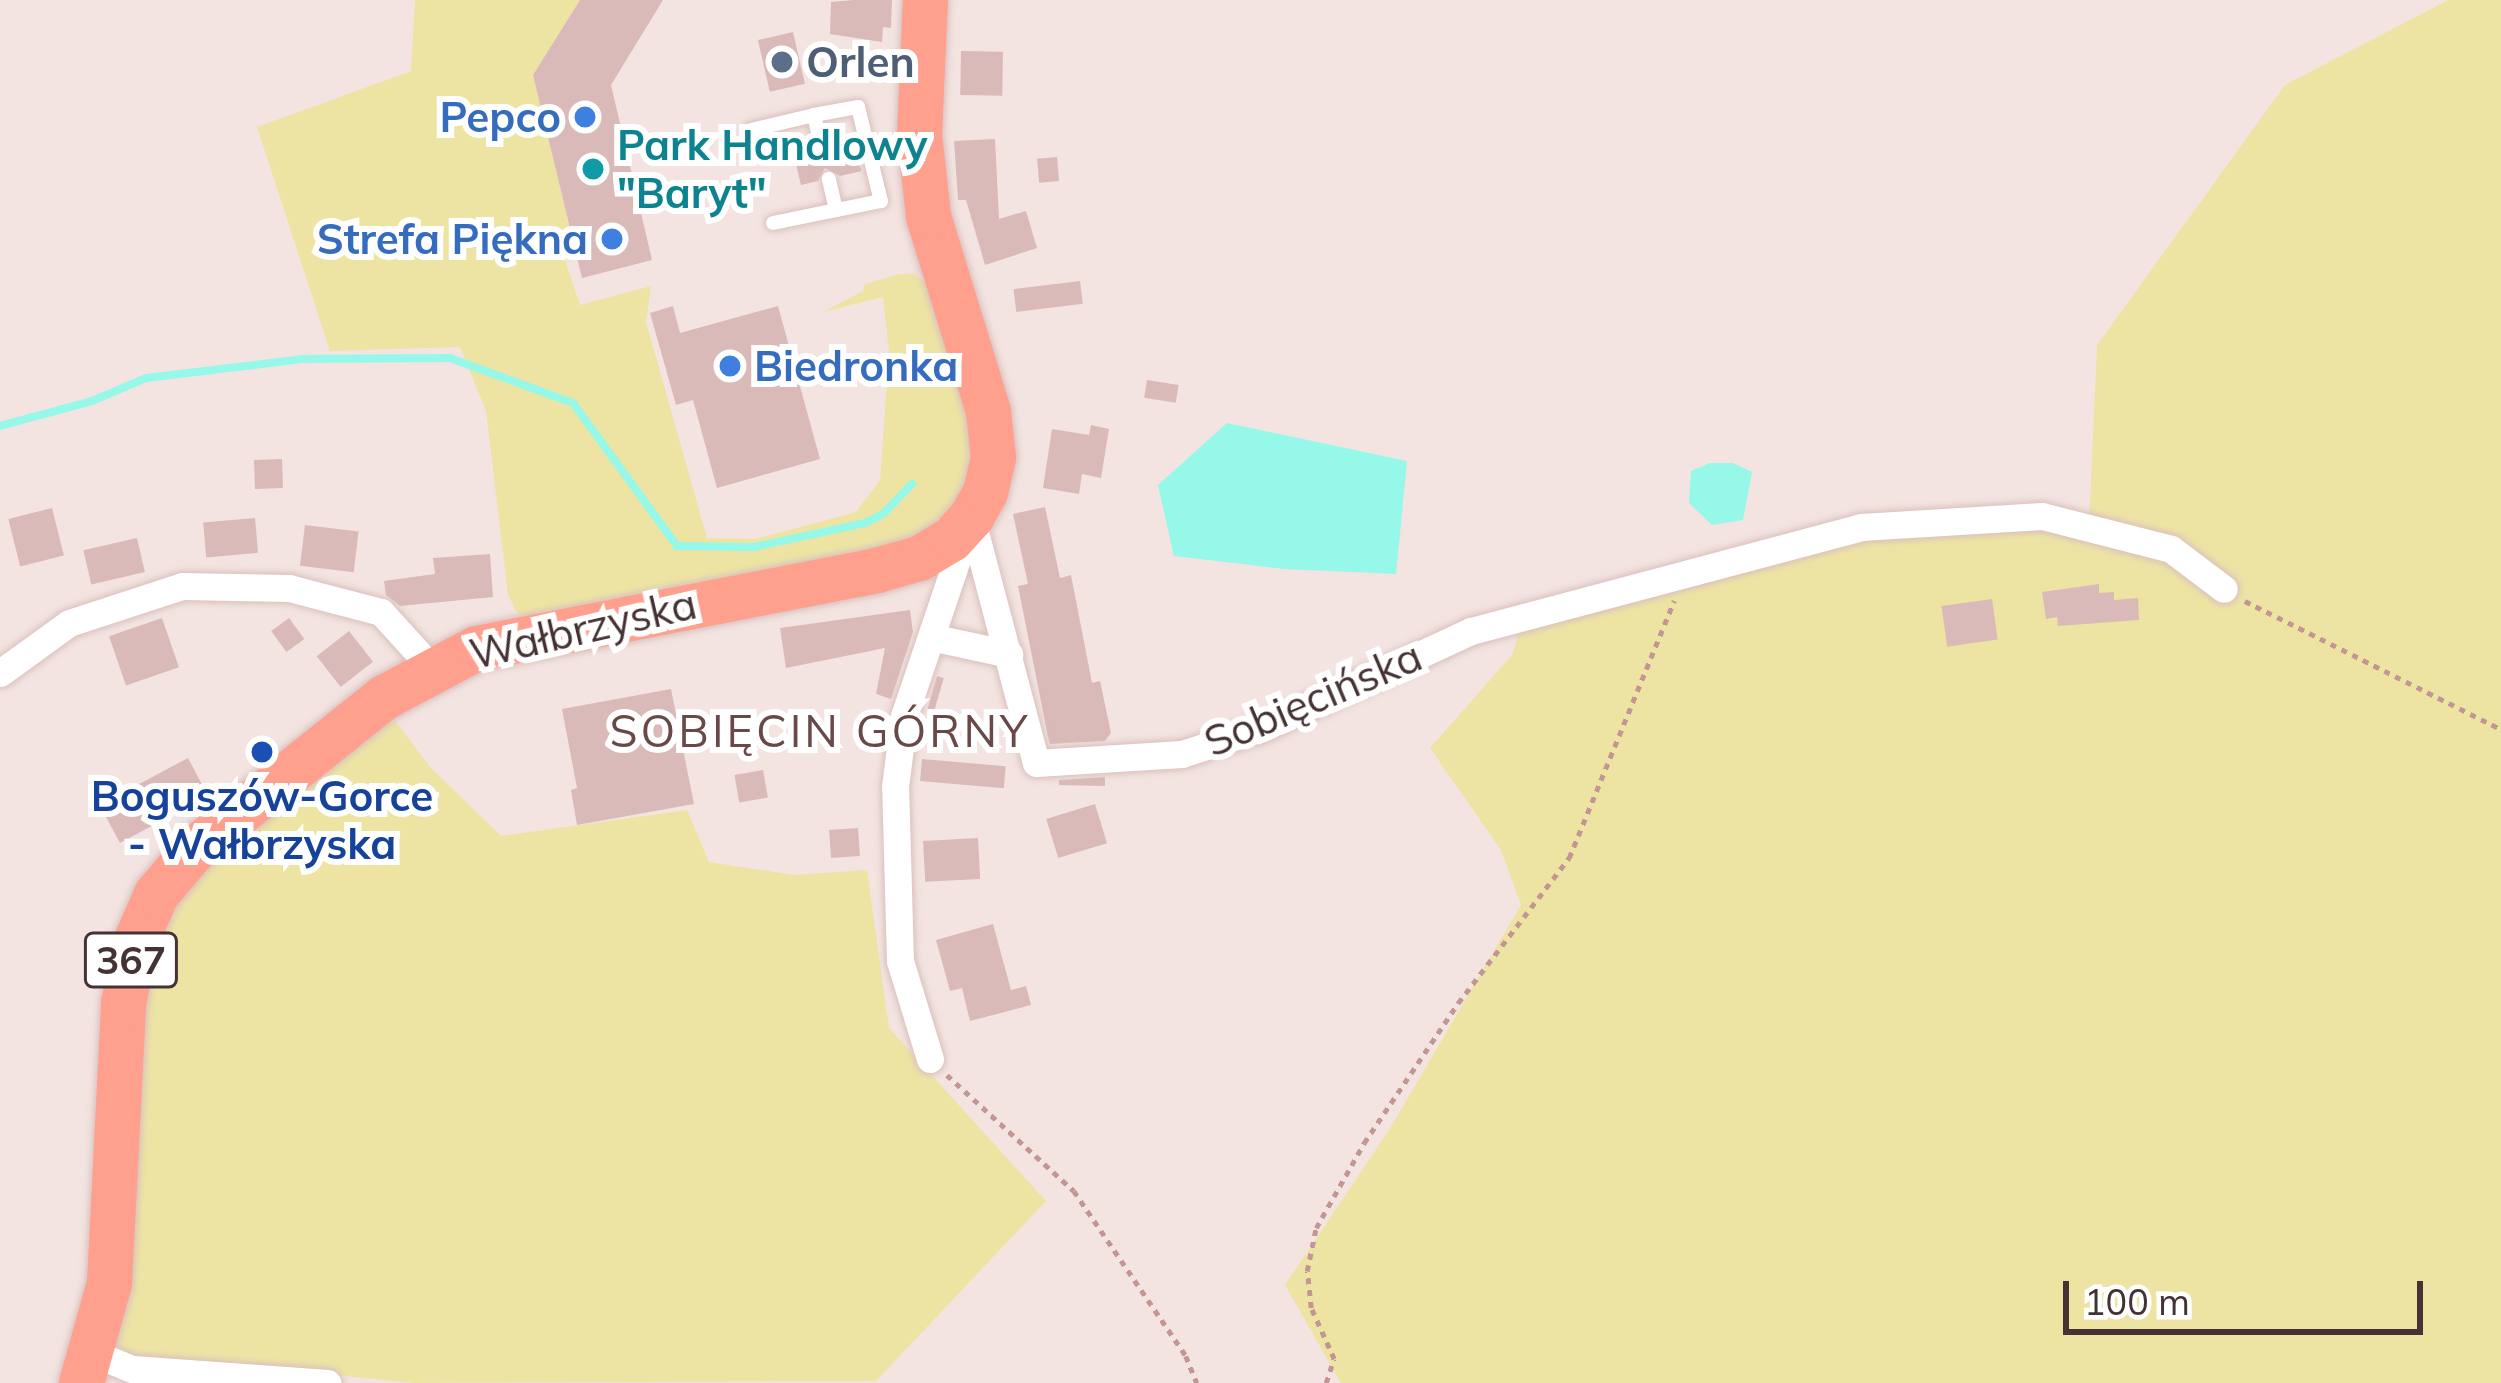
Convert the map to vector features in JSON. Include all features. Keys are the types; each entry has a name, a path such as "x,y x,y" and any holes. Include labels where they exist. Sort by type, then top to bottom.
{"main road":[{"path":"925,0 920,135 928,216 988,411 993,457 985,492 971,517"},
{"name":"Wałbrzyska","path":"87,1368 109,1283 117,1203 123,1004 135,942 156,893 194,849 288,770 431,667 521,636 898,564 951,539 971,517"}],"street":[{"name":"Sobięcińska","path":"971,517 1036,763 1182,754 1264,727 1471,631 1861,526 2042,516 2171,549 2224,589"},
{"path":"930,1059 900,961 893,859 904,716 935,638 971,517"},
{"path":"0,673 69,622 182,586 289,588 381,612 431,667"},
{"path":"935,638 1009,654"},
{"path":"87,1368 328,1383"}],"lane":[{"path":"751,130 858,106 881,201 773,223"},
{"path":"814,116 821,145"},
{"path":"829,178 836,210"}],"path":[{"path":"1326,1383 1334,1359 1311,1308 1307,1271 1316,1228 1364,1143 1458,1003 1569,858 1688,570"},
{"path":"2224,589 2501,729"},
{"path":"930,1059 1074,1191 1186,1356 1197,1383"}],"shaded area":[{"path":"415,0 580,0 533,75 576,253 565,260 580,305 651,286 646,322 707,538 755,539 856,512 880,480 889,352 883,297 823,312 863,291 865,284 900,274 915,274 927,285 972,407 974,481 919,543 523,617 516,611 508,595 486,411 460,347 330,351 257,127 411,71"},
{"path":"2448,0 2501,0 2501,1383 1341,1383 1285,1285 1389,1130 1521,905 1501,850 1430,748 1512,655 1526,610 1826,541 2089,524 2097,345 2285,85"},
{"path":"393,718 430,767 501,836 687,810 709,862 794,875 867,870 889,1028 1046,1201 876,1381 414,1383 124,1354 112,1337 132,1259 139,1035 158,938 202,864"}],"water":[{"path":"1227,423 1407,461 1396,574 1284,569 1174,556 1158,485"},
{"path":"1710,463 1733,463 1752,472 1743,520 1712,525 1689,503 1691,471"}],"building":[{"name":"Park Handlowy \"Baryt\"","path":"580,0 663,0 611,85 652,260 582,278 533,75"},
{"path":"892,0 891,28 883,27 882,42 830,34 831,2"},
{"name":"Orlen","path":"793,32 805,84 770,92 758,40"},
{"path":"961,51 1003,52 1002,96 960,95"},
{"path":"848,138 862,171 840,176 825,168 818,181 801,185 793,151 810,147 825,161 832,142"},
{"path":"995,139 999,219 1026,211 1037,248 985,265 966,200 958,200 954,141"},
{"path":"1057,157 1059,181 1039,183 1037,159"},
{"path":"1080,281 1083,304 1016,312 1013,289"},
{"name":"Biedronka","path":"673,306 680,333 778,306 820,459 717,488 693,400 676,405 650,313"},
{"path":"1147,380 1179,385 1176,403 1144,398"},
{"path":"1091,425 1109,429 1101,478 1082,474 1079,494 1043,488 1052,429 1089,435"},
{"path":"282,459 283,488 255,489 254,460"},
{"path":"1045,507 1060,578 1071,575 1092,683 1100,681 1111,733 1105,741 1050,744 1048,737 1018,586 1028,584 1013,514"},
{"path":"52,508 64,556 20,566 8,519"},
{"path":"255,518 258,553 206,557 203,523"},
{"path":"305,525 359,532 354,572 300,566"},
{"path":"137,538 145,572 91,584 83,550"},
{"path":"490,554 493,597 400,606 386,595 384,581 435,574 433,558"},
{"path":"2099,584 2099,593 2114,592 2114,600 2138,598 2139,620 2058,626 2057,617 2046,619 2042,592"},
{"path":"1992,599 1998,640 1947,647 1941,606"},
{"path":"910,610 913,632 891,699 876,694 885,648 786,668 780,628"},
{"path":"162,618 179,667 126,685 109,636"},
{"path":"289,618 304,639 286,652 271,631"},
{"path":"349,631 373,662 341,687 317,656"},
{"path":"937,676 944,678 934,713 927,712"},
{"path":"671,689 694,804 577,825 571,790 577,788 562,709"},
{"path":"188,758 208,796 120,843 100,805"},
{"path":"922,759 1006,766 1004,788 920,781"},
{"path":"763,770 768,798 739,803 734,775"},
{"path":"1105,777 1105,786 1059,785 1059,780"},
{"path":"1095,804 1107,843 1058,858 1046,819"},
{"path":"858,828 860,856 831,858 829,830"},
{"path":"978,838 980,879 925,882 923,841"},
{"path":"993,924 1011,990 1026,986 1031,1005 970,1021 962,988 950,991 936,940"}],"waterway":[{"path":"0,426 92,401 146,378 302,359 450,358 573,403 677,546 754,547 865,523 883,514 912,484"}],"place":[{"name":"Orlen","path":"782,62"},
{"name":"Pepco","path":"585,117"},
{"name":"Park Handlowy \"Baryt\"","path":"593,169"},
{"name":"Strefa Piękna","path":"612,239"},
{"name":"Biedronka","path":"730,366"},
{"name":"Boguszów-Gorce - Wałbrzyska","path":"262,752"}],"district":[{"name":"SOBIĘCIN GÓRNY","path":"820,731"}]}
